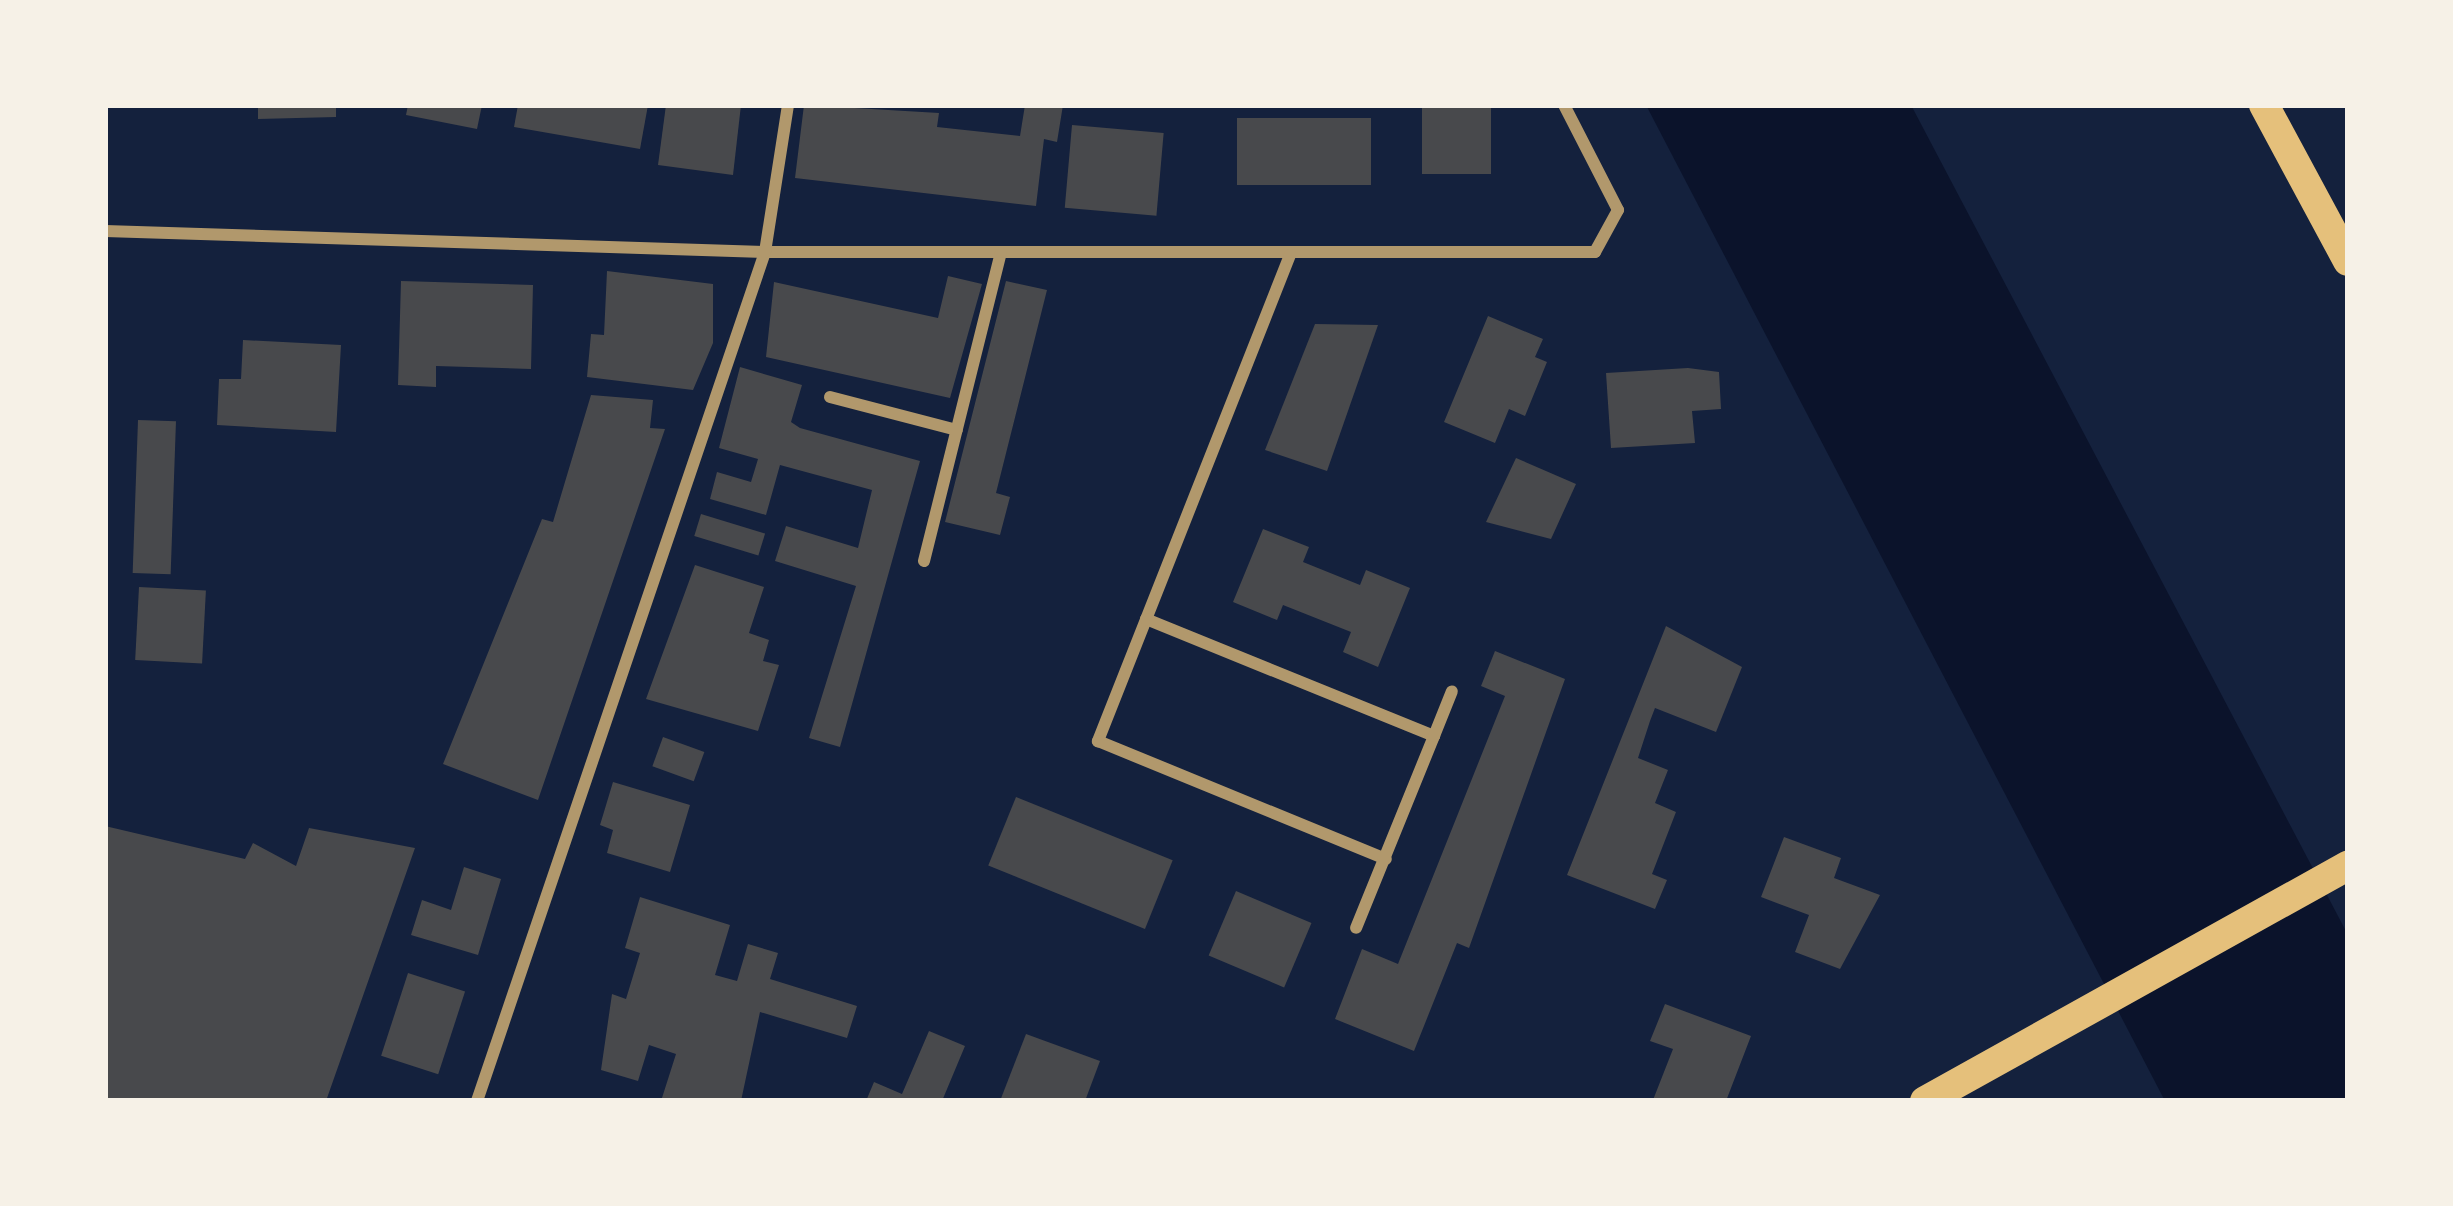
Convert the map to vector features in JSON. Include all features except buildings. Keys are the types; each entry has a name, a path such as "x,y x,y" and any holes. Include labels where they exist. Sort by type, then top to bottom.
{"main road":[{"path":"2264,105 2348,261"},
{"path":"1925,1101 2060,1017 2348,866"}],"street":[{"path":"477,1101 764,252 788,105"},
{"path":"105,231 764,252 1595,252 1618,210 1564,105"},
{"path":"924,561 1001,253"},
{"path":"1290,254 1098,741 1386,859"},
{"path":"830,397 957,430"},
{"path":"1146,619 1434,736"},
{"path":"1356,928 1452,691"}],"water":[{"path":"1646,105 1911,105 2348,935 2348,1101 2165,1101"}]}
